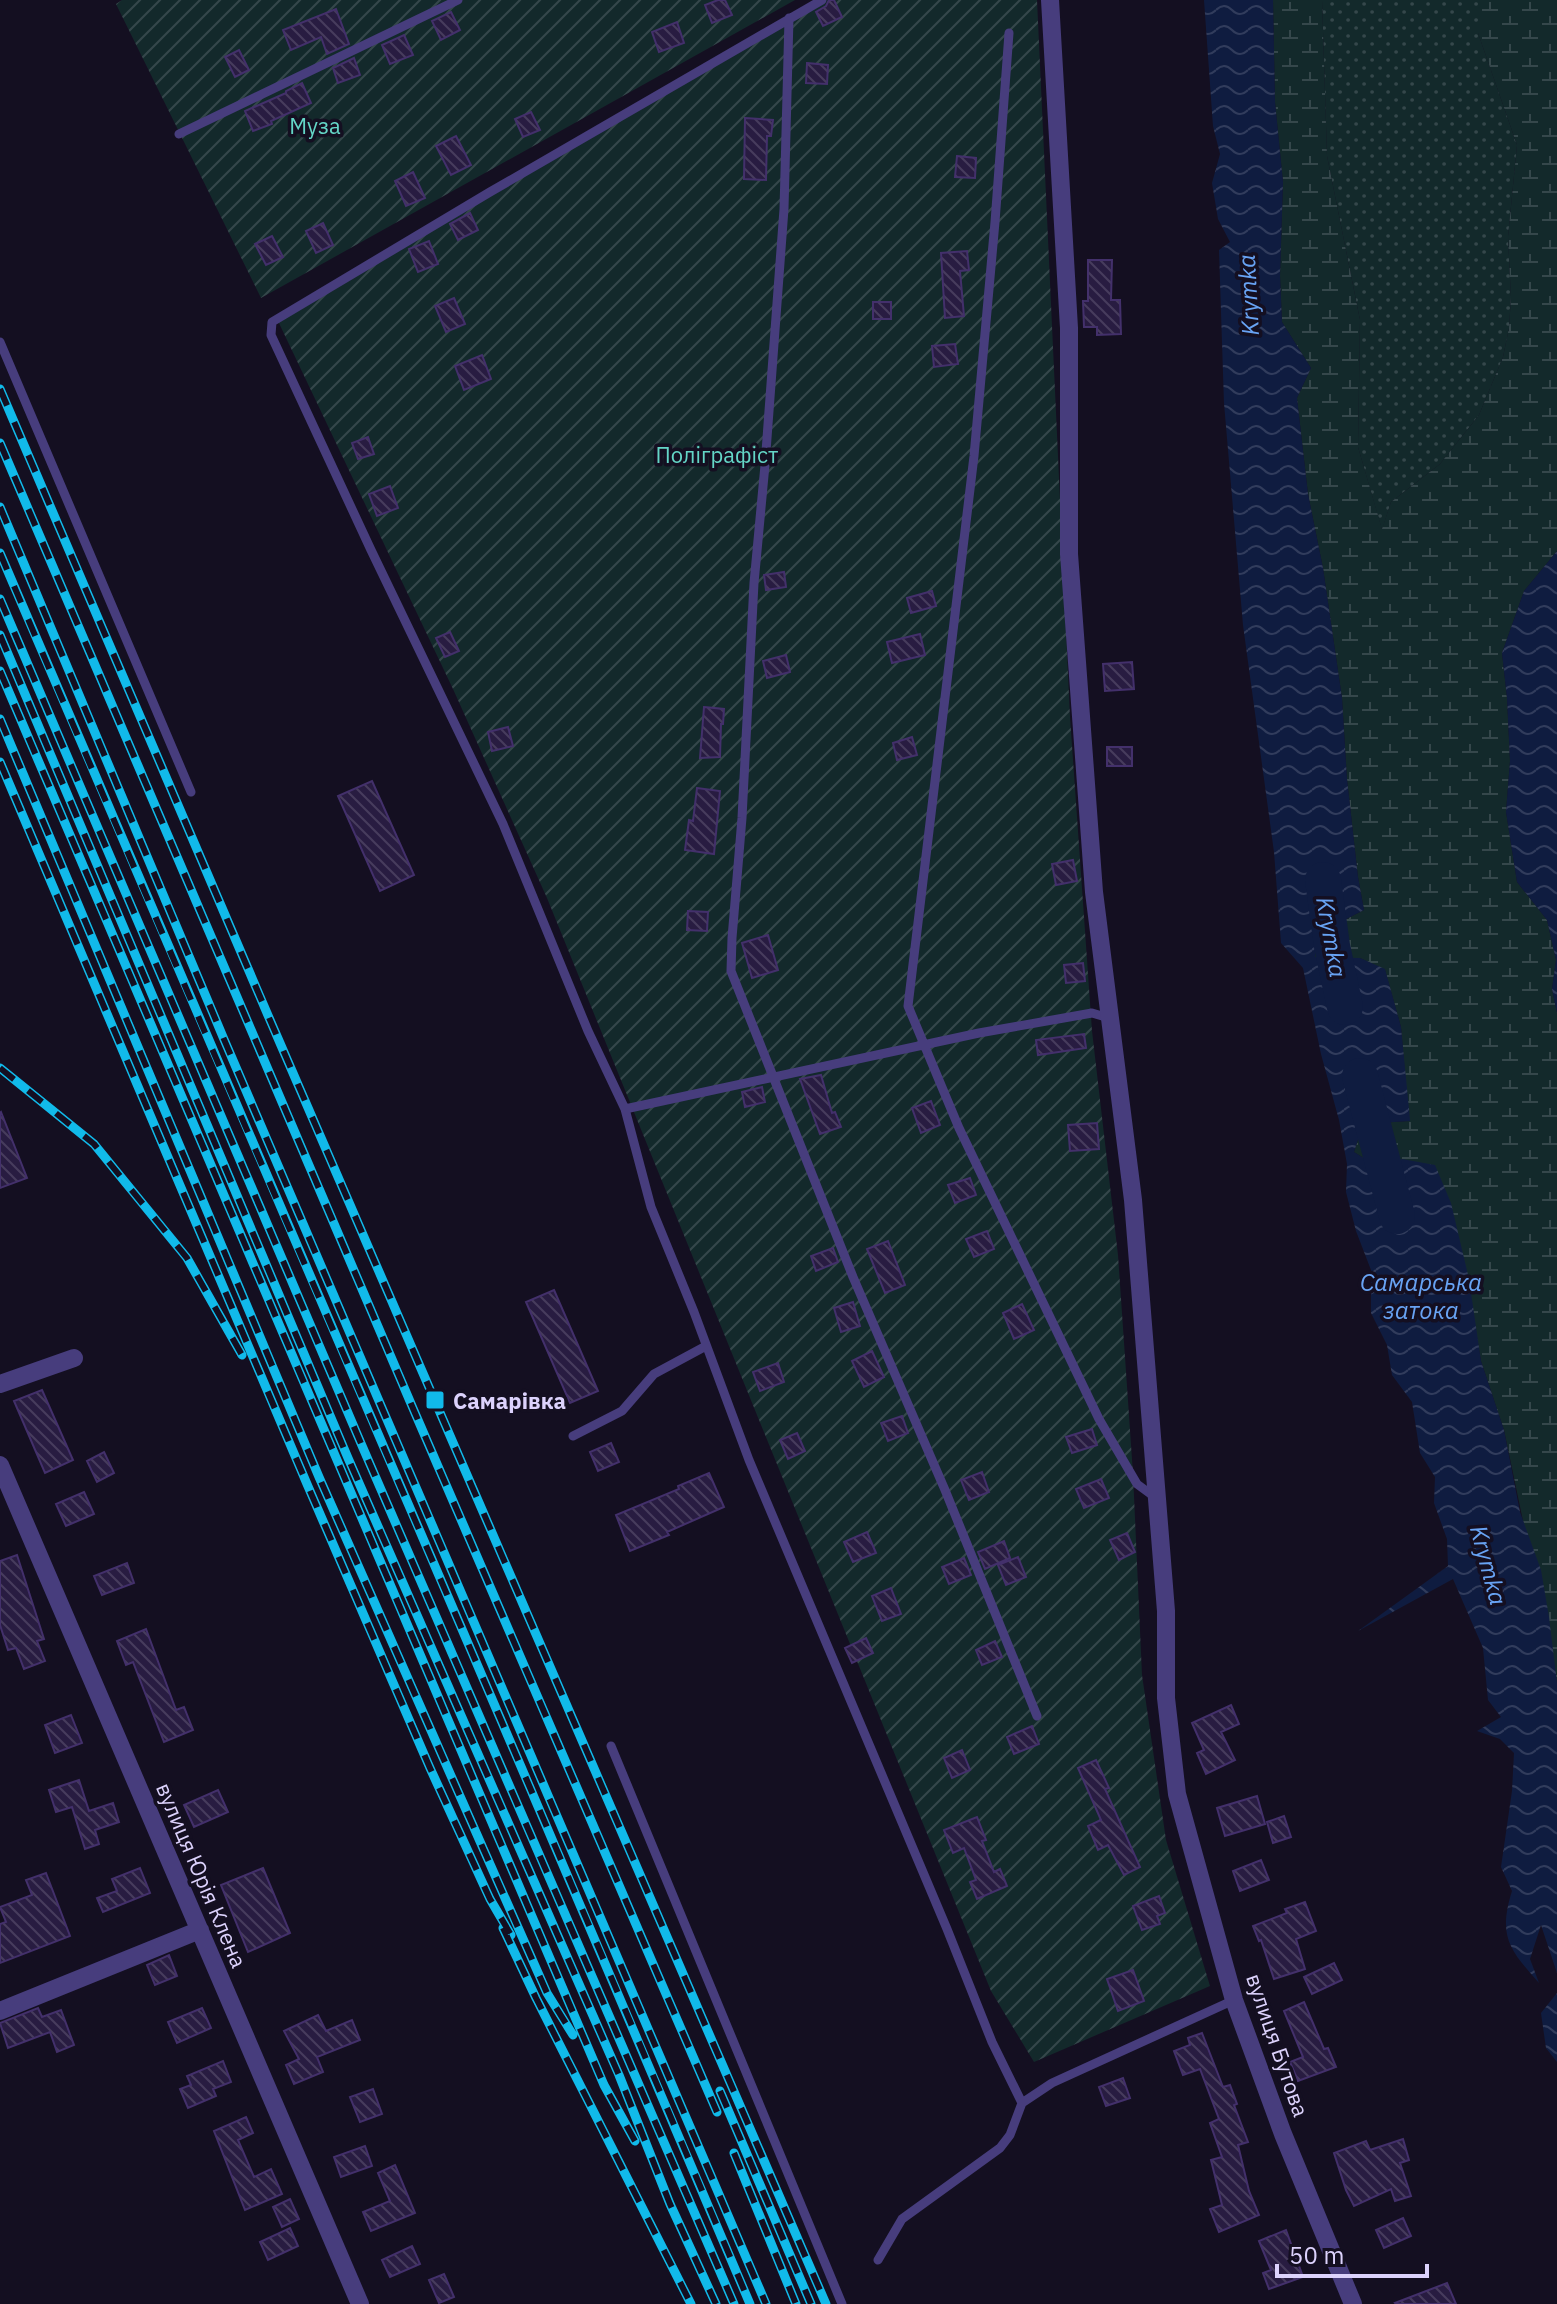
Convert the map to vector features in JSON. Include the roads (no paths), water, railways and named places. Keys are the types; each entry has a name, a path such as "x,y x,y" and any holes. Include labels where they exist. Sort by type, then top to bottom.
{"street":[{"name":"вулиця Бутова","path":"1050,0 1069,328 1069,554 1094,892 1133,1200 1166,1611 1166,1698 1177,1794 1234,2000 1283,2134 1353,2304"},
{"path":"0,1384 74,1358"},
{"name":"вулиця Юрія Клена","path":"0,1465 360,2304"},
{"path":"0,2011 200,1930"}],"lane":[{"path":"179,134 458,0"},
{"path":"822,0 299,306 272,322 270,327 371,550 503,824 588,1031 625,1109 651,1207 749,1460 992,2042 1022,2103"},
{"path":"789,18 784,209 754,583 731,971 853,1277 945,1490 1037,1716"},
{"path":"1009,33 974,456 908,1006 959,1128 1099,1419 1137,1484 1156,1498"},
{"path":"0,342 191,792"},
{"path":"625,1109 979,1033 1092,1013 1109,1018"},
{"path":"573,1436 622,1411 654,1374 706,1346"},
{"path":"611,1746 842,2304"},
{"path":"878,2260 902,2219 1000,2148 1010,2135 1022,2103 1052,2083 1234,2000"}],"water":[{"name":"Самарська затока","path":"1204,0 1273,0 1275,102 1283,182 1282,322 1311,368 1297,398 1308,494 1323,568 1342,698 1347,779 1364,910 1315,935 1315,957 1360,958 1385,969 1401,1027 1410,1121 1363,1124 1354,1152 1386,1172 1402,1159 1435,1165 1451,1203 1469,1279 1481,1361 1504,1430 1520,1512 1541,1570 1549,1617 1557,1683 1557,1973 1541,1925 1530,1959 1539,1983 1520,1961 1506,1931 1512,1891 1501,1867 1514,1753 1500,1739 1477,1731 1501,1717 1488,1700 1483,1648 1453,1579 1358,1631 1448,1566 1447,1539 1434,1503 1435,1477 1420,1453 1412,1402 1392,1375 1387,1345 1371,1313 1371,1270 1346,1192 1347,1164 1339,1120 1303,968 1281,943 1274,852 1243,625 1224,403 1219,250 1230,242 1218,219 1212,183 1220,154 1213,126"},
{"path":"1557,551 1557,1013 1552,989 1556,960 1547,920 1517,882 1506,812 1510,761 1502,653 1524,591"},
{"path":"1557,1993 1557,2062 1546,2048 1541,2013"}],"waterway":[{"name":"Krymka","path":"1323,880 1345,1007"},
{"name":"Krymka","path":"1360,1076 1397,1216"}],"railway":[{"path":"0,389 826,2304"},
{"path":"0,443 717,2112"},
{"path":"0,507 223,1037 766,2304"},
{"path":"0,553 750,2304"},
{"path":"0,599 734,2304"},
{"path":"0,635 348,1458 716,2304"},
{"path":"0,671 604,2085 635,2141"},
{"path":"0,719 319,1477 547,1993 573,2035"},
{"path":"0,762 430,1768 490,1899 511,1935"},
{"path":"0,1068 94,1144 187,1258 242,1355"},
{"path":"503,1928 691,2304"},
{"path":"720,2091 811,2304"},
{"path":"734,2153 796,2304"}],"place":[{"name":"Самарівка","path":"435,1400"}],"park label":[{"name":"Муза","path":"315,125"},
{"name":"Поліграфіст","path":"717,454"}]}
